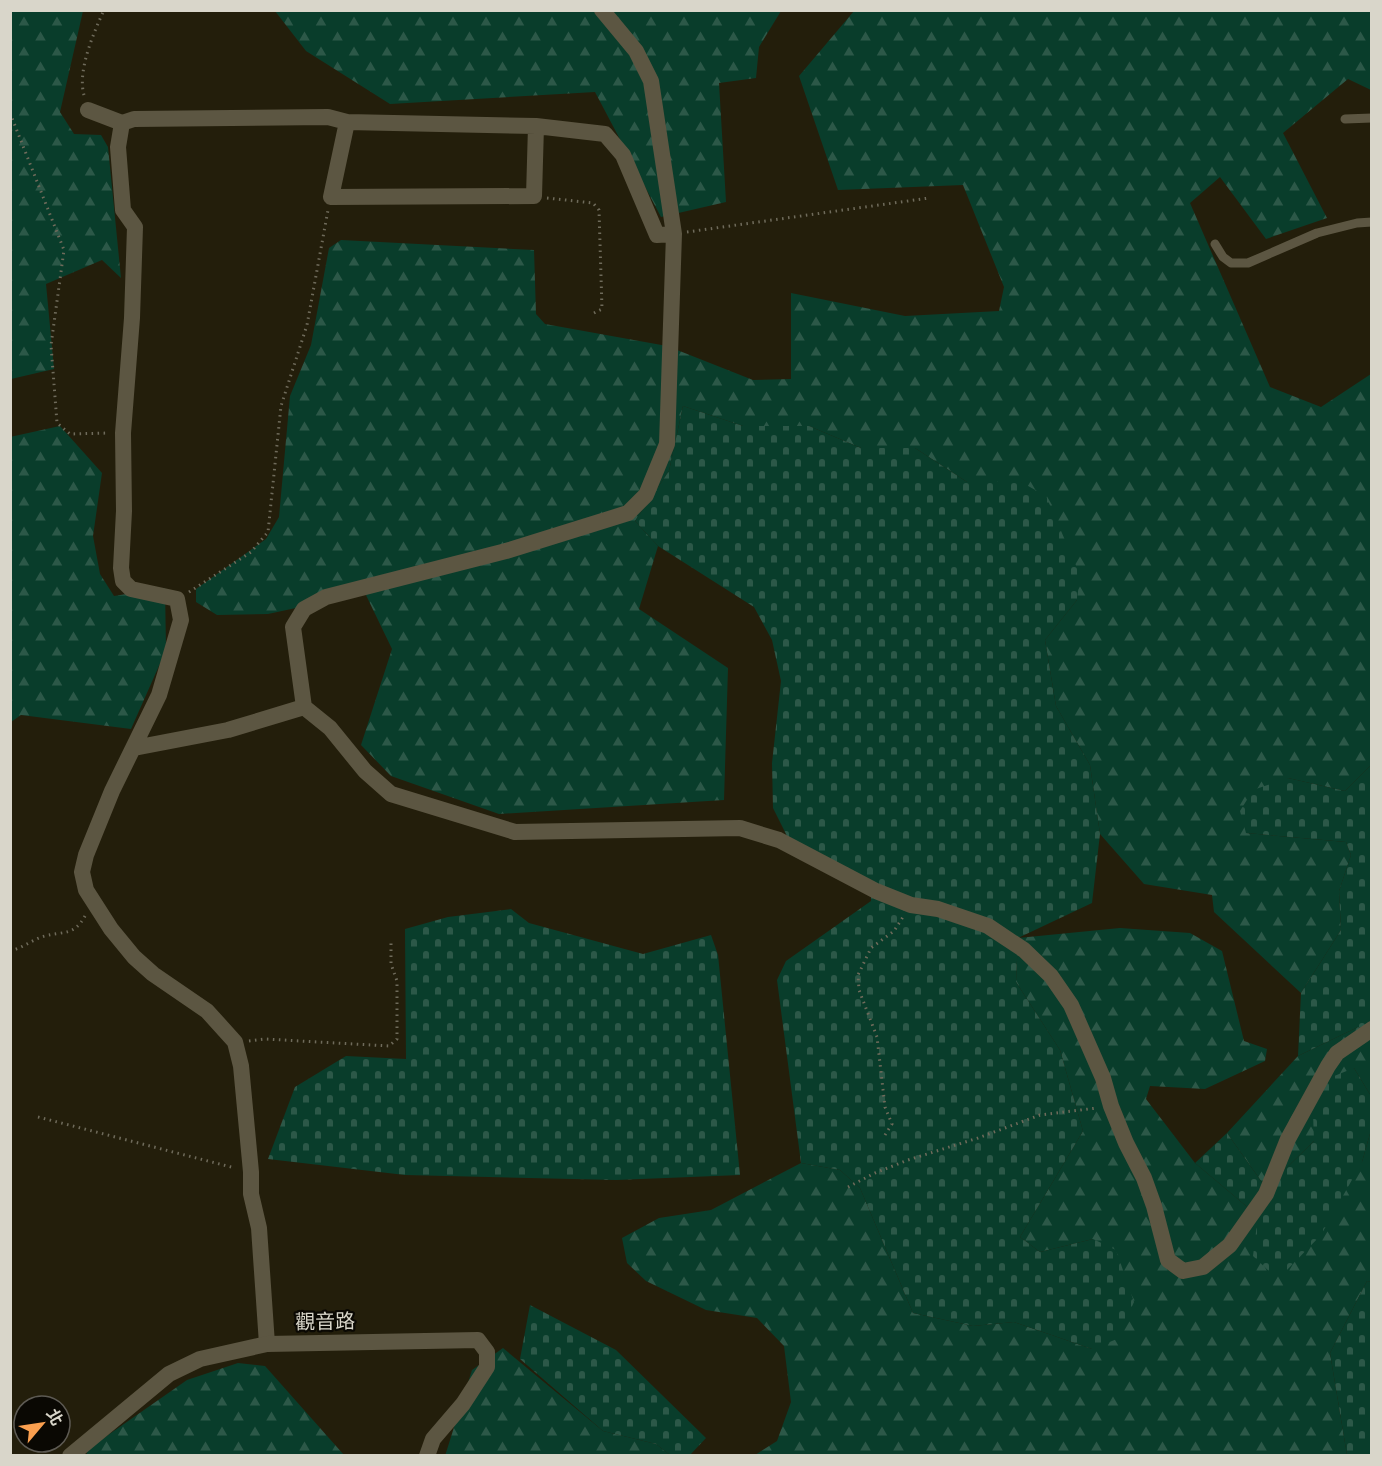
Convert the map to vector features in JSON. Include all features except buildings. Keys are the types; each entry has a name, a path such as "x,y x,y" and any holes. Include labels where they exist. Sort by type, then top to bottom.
{"street":[{"path":"602,10 636,51 651,81 674,234 667,444 646,495 628,513 506,551 326,597 304,609 293,627 304,707 330,728 365,771 391,794 515,832 740,828 779,840 876,891 911,905 938,909 988,926 1024,950 1051,976 1071,1005 1103,1078 1126,1143 1144,1178 1168,1260 1183,1271 1203,1267 1230,1245 1266,1194 1288,1139 1337,1053 1371,1029"},
{"path":"88,110 122,123 134,119 328,117 347,122 536,126 605,134 623,155 657,235 674,234"},
{"path":"347,122 331,197 534,196 536,126"},
{"path":"122,123 118,147 123,210 135,227 132,318 123,433 124,511 121,568 123,581 131,589 177,599 181,620 159,695 112,791 86,855 82,872 86,890 111,929 134,957 153,974 207,1011 235,1042 241,1066 252,1172 251,1194 259,1228 267,1344"},
{"path":"134,748 228,730 304,707"},
{"name":"觀音路","path":"70,1455 169,1374 200,1359 267,1344 478,1341 487,1352 488,1367 464,1404 433,1439 427,1455"}],"lane":[{"path":"1345,119 1371,118"},
{"path":"1215,244 1223,257 1231,263 1248,263 1317,233 1371,222"}],"path":[{"path":"88,110 81,87 84,66 104,10"},
{"path":"10,113 64,250 51,345 57,423 70,434 123,433"},
{"path":"534,196 593,203 599,210 602,309 592,314"},
{"path":"177,599 251,552 268,532 281,406 307,325 331,197"},
{"path":"674,234 929,198"},
{"path":"10,951 45,936 66,934 80,926 93,901"},
{"path":"885,1135 892,1124 885,1107 877,1037 859,990 858,975 871,948 894,931 911,905"},
{"path":"235,1042 265,1039 389,1046 397,1039 397,981 391,964 391,939"},
{"path":"848,1187 874,1173 908,1160 1040,1115 1111,1106"},
{"path":"38,1116 252,1172"}],"green space":[{"path":"10,11 83,11 60,112 74,134 101,135 108,147 121,278 102,260 46,284 54,369 11,379"},
{"path":"275,11 781,11 759,47 756,78 719,83 726,202 661,217 595,92 390,104 306,51"},
{"path":"854,11 1371,11 1371,90 1348,79 1283,133 1327,218 1266,239 1220,177 1190,203 1270,387 1321,407 1371,374 1371,765 1345,791 1288,778 1246,833 1346,842 1351,855 1339,891 1341,930 1301,993 1214,912 1212,895 1144,884 1100,834 1090,765 1056,706 1045,640 1077,600 1021,482 967,482 915,448 861,448 809,426 743,426 683,406 669,471 635,521 658,546 639,609 728,668 724,800 499,814 391,776 361,745 392,649 365,593 268,614 217,615 196,602 196,589 266,539 279,517 290,396 311,345 329,248 341,240 534,250 536,314 545,324 667,346 753,380 791,379 791,293 905,316 999,311 1004,287 963,185 838,190 799,76"},
{"path":"683,406 743,426 809,426 861,448 915,448 967,482 1021,482 1046,496 1080,575 1077,600 1045,640 1056,706 1090,765 1100,834 1092,903 1018,938 1016,982 1060,1050 1083,1131 1020,1237 1040,1252 1093,1239 1116,1250 1134,1302 1117,1339 1092,1349 1014,1322 973,1326 913,1313 860,1188 840,1170 801,1163 777,980 786,961 871,901 871,880 788,838 773,808 772,763 781,681 772,640 754,607 658,546 635,521 669,471"},
{"path":"60,426 102,473 93,536 100,574 114,596 165,588 166,650 131,729 21,715 11,722 10,437"},
{"path":"1371,765 1371,1031 1358,1027 1298,1056 1301,993 1341,930 1339,891 1351,855 1346,842 1246,833 1240,811 1253,790 1288,778 1345,791"},
{"path":"511,909 529,923 643,954 711,935 718,955 740,1175 616,1180 405,1175 268,1159 295,1087 346,1056 406,1059 405,929 448,917"},
{"path":"1120,928 1190,933 1222,951 1244,1041 1267,1049 1265,1061 1205,1089 1150,1086 1146,1099 1195,1163 1258,1216 1362,1162 1371,1130 1371,1282 1367,1281 1330,1353 1347,1455 755,1455 777,1441 791,1402 784,1346 757,1318 706,1310 646,1281 627,1263 622,1238 659,1218 711,1210 801,1163 840,1170 860,1188 913,1313 973,1326 1014,1322 1092,1349 1093,1239 1040,1252 1020,1237 1083,1131 1060,1050 1016,982 1018,938"},
{"path":"1358,1027 1371,1031 1371,1096 1354,1068 1314,1141 1266,1188 1227,1133 1298,1056"},
{"path":"1354,1068 1371,1096 1371,1130 1362,1162 1321,1235 1285,1272 1272,1274 1253,1256 1258,1216 1195,1163 1227,1133 1266,1188 1314,1141 1312,1085"},
{"path":"1367,1281 1372,1282 1371,1455 1347,1455 1330,1353"},
{"path":"530,1305 616,1350 706,1438 690,1455 670,1455 656,1444 603,1431 520,1359"},
{"path":"503,1348 603,1431 656,1444 670,1455 445,1456 472,1370"},
{"path":"238,1363 265,1366 344,1455 86,1456 88,1449 187,1380"}]}
